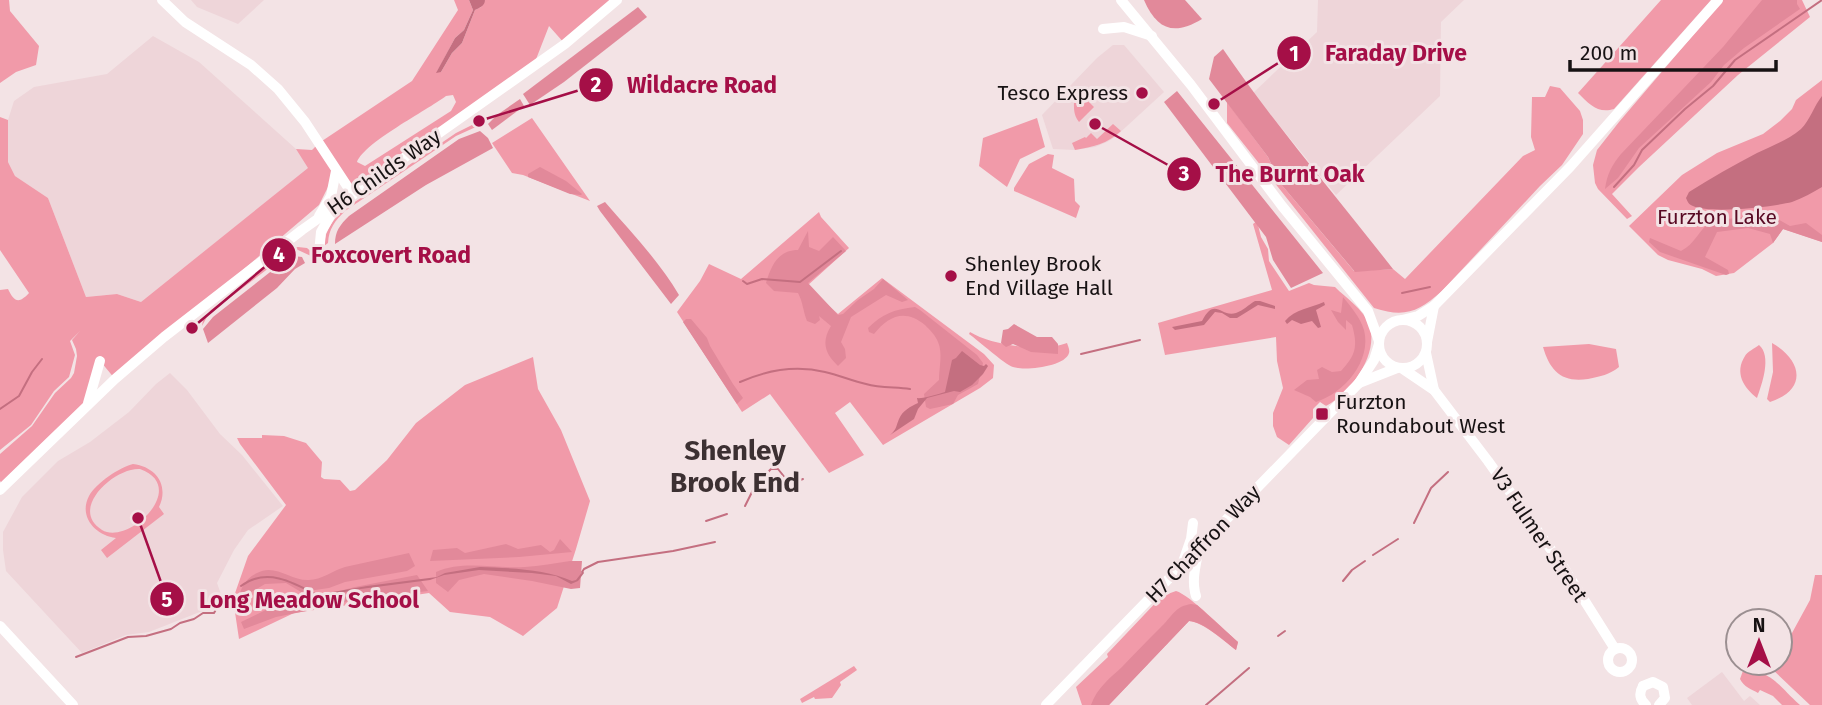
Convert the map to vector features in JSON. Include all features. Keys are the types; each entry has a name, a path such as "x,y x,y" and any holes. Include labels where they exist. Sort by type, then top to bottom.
{"street":[{"path":"162,0 185,22 251,65 278,89 305,122 353,195"},
{"name":"H6 Childs Way","path":"0,490 115,379 164,337 318,219 565,44 617,0"},
{"path":"1121,0 1368,311 1379,343 1379,351 1386,362 1400,368 1417,364 1426,348 1434,306"},
{"path":"1379,343 1385,328 1399,320 1418,316 1434,306 1564,173 1718,0"},
{"path":"1103,29 1124,27 1152,36"},
{"path":"318,219 331,196 336,171"},
{"path":"319,253 321,232 335,207"},
{"path":"1368,311 1416,324 1422,329 1426,348"},
{"name":"H7 Chaffron Way","path":"1046,705 1359,383 1374,360 1379,343"},
{"name":"V3 Fulmer Street","path":"1426,348 1434,390"},
{"path":"87,406 100,361"},
{"name":"V3 Fulmer Street","path":"1400,368 1434,390 1564,568 1615,649"},
{"name":"H7 Chaffron Way","path":"1359,383 1400,368"},
{"path":"1181,568 1193,523"},
{"path":"1196,596 1193,587 1199,548"},
{"path":"0,626 73,705"},
{"path":"1623,648 1630,652 1633,663 1629,670 1618,672 1610,666 1609,656 1615,649 1623,648"},
{"path":"1629,670 1643,686"},
{"path":"1646,705 1640,694 1643,686 1653,682 1663,687 1665,698 1659,705"}],"shaded area":[{"path":"191,0 264,0 238,24 197,7"},
{"path":"469,0 485,0 483,5 475,10 462,43 452,53 441,72 436,73 455,38 464,30 473,10"},
{"path":"1144,0 1185,0 1202,19 1183,27 1167,27 1155,18"},
{"path":"1318,0 1464,0 1441,22 1440,96 1336,195 1253,93 1317,32"},
{"path":"1762,0 1797,0 1800,9 1724,65 1711,82 1639,148 1618,178 1605,189 1610,170 1621,154 1723,47"},
{"path":"638,7 647,17 530,105 523,94"},
{"path":"153,36 199,62 296,149 309,168 141,302 117,294 86,297 48,198 15,176 8,162 8,120 14,101 34,87 107,74"},
{"path":"1113,45 1124,45 1164,92 1107,142 1075,150 1053,149 1042,115"},
{"path":"1223,49 1285,133 1393,269 1355,272 1280,183 1268,157 1209,79 1214,57"},
{"path":"1177,91 1323,273 1291,288 1273,260 1266,237 1164,102"},
{"name":"Furzton Lake","path":"1822,96 1822,187 1792,202 1757,208 1713,209 1688,203 1686,198 1689,192 1801,129"},
{"path":"520,99 524,106 492,130 488,124"},
{"path":"480,131 488,138 493,148 426,185 335,244 339,229 349,216 459,139"},
{"path":"540,167 566,181 582,194 570,194 528,177 528,174"},
{"path":"605,202 671,282 679,295 671,304 600,211 597,206"},
{"path":"1772,216 1790,226 1806,223 1822,235 1822,242 1783,229 1773,243 1770,234 1748,228 1717,232 1705,257 1728,270 1729,274 1726,275 1660,252 1649,242 1650,238 1681,251 1690,245 1711,221"},
{"path":"808,231 809,247 819,251 833,237 846,251 808,283 838,315 843,314 883,279 908,300 902,302 886,295 851,317 841,342 846,358 838,366 830,357 825,343 831,326 819,316 820,320 815,324 807,321 798,293 774,291 766,283 776,260 785,253 798,250"},
{"path":"294,256 302,257 305,263 208,343 203,329 213,317"},
{"path":"1343,297 1364,330 1364,353 1354,374 1346,383 1316,402 1294,390 1307,380 1319,379 1317,370 1322,367 1332,372 1341,371 1353,355 1355,339 1352,325 1346,320 1346,330 1331,310 1341,313"},
{"path":"1255,301 1275,306 1275,309 1258,305 1237,318 1215,312 1204,325 1175,330 1172,327 1202,321 1215,309 1236,313"},
{"path":"1324,302 1325,305 1316,310 1321,327 1318,328 1312,321 1301,324 1292,320 1287,324 1285,321 1298,311"},
{"path":"915,307 977,355 983,363 978,384 958,395 953,404 930,409 926,407 924,394 939,380 941,356 937,340 925,325 911,317 897,316 874,334 869,332 868,328 878,319 895,311"},
{"path":"691,319 707,338 743,398 737,404 683,322"},
{"path":"1014,324 1037,337 1052,337 1058,344 1058,354 1031,352 1013,344 1006,347 1001,343 1003,330"},
{"path":"962,351 980,365 988,366 983,374 960,392 927,398 914,419 890,435 902,414 918,403 917,398 945,392 952,360"},
{"path":"170,373 283,506 248,530 217,583 222,597 210,608 149,632 126,635 82,653 6,571 3,532 22,497 58,461 90,442 129,412"},
{"path":"560,539 572,552 430,561 433,550 457,548 465,553 506,544 518,549 541,545 550,552"},
{"path":"409,553 415,566 407,571 301,592 286,583 265,584 238,604 246,582 264,570 277,571 302,580 314,580 345,567"},
{"path":"582,561 580,588 571,589 484,574 459,580 448,592 436,583 436,572 457,566 525,567"},
{"path":"480,567 539,572 562,577 572,581 583,571 584,573 578,581 571,584 556,576 479,570 430,580 353,590 320,598 316,596 367,586 437,577 445,573"},
{"path":"417,575 428,591 352,600 276,617 244,629 241,622 274,606"},
{"path":"1191,604 1197,605 1238,642 1236,650 1207,628 1189,621 1109,705 1091,705 1104,684 1175,611"},
{"path":"1722,672 1744,701 1750,696 1760,705 1692,705 1687,698"}],"green space":[{"path":"0,0 9,0 10,11 39,46 36,65 16,72 0,83"},
{"path":"454,0 469,0 473,10 464,30 455,38 437,72 441,72 452,53 462,43 475,10 481,7 485,0 617,0 565,44 549,26 533,67 353,195 336,171 319,205 115,379 101,362 87,406 5,486 0,481 0,454 32,426 55,393 71,378 77,356 72,340 80,331 70,341 75,355 69,377 54,391 31,425 0,450 0,290 8,289 17,300 29,293 0,250 0,117 8,120 8,162 15,176 48,198 86,297 117,294 141,302 308,168 296,149 312,150 412,81 458,10","holes":["453,95 456,102 451,111 365,166 357,162 362,154 383,136 446,96"]},
{"path":"1661,0 1711,0 1614,109 1594,107 1578,93"},
{"path":"1723,0 1802,0 1810,17 1738,75 1612,194 1632,216 1627,219 1595,183 1593,165 1597,150"},
{"name":"Furzton Lake","path":"1822,80 1822,242 1783,229 1773,243 1734,273 1716,276 1658,255 1629,226 1682,175 1717,153 1763,134 1792,109 1796,100"},
{"path":"1550,86 1560,88 1580,111 1583,134 1562,165 1442,291 1426,304 1403,313 1374,308 1227,123 1227,102 1268,157 1280,183 1354,271 1393,269 1405,279 1523,156 1535,150 1531,137 1532,97 1545,97"},
{"path":"1080,93 1094,107 1079,122 1075,114 1074,99"},
{"path":"532,118 590,201 512,173 492,143"},
{"path":"1037,118 1045,147 1020,159 1007,187 979,166 983,138"},
{"path":"476,123 478,126 456,136 345,211 333,225 328,243 324,246 331,224 346,208 456,133"},
{"path":"1113,124 1121,131 1116,135 1100,144 1075,150 1072,143 1091,133 1097,139"},
{"path":"1048,154 1054,155 1052,168 1074,179 1075,201 1080,206 1076,218 1014,191 1029,164"},
{"path":"819,212 849,248 807,286 838,314 882,278 984,354 994,365 993,378 980,388 883,445 850,402 835,413 864,455 829,473 770,394 742,412 677,312 709,264 741,279"},
{"path":"1257,221 1261,237 1268,249 1269,261 1289,291 1309,283 1335,287 1363,313 1371,335 1367,359 1353,382 1345,392 1326,406 1320,402 1313,409 1313,418 1289,445 1277,437 1273,426 1273,413 1283,388 1277,361 1276,337 1165,355 1158,323 1272,290 1253,224"},
{"path":"298,247 307,248 315,255 298,250 290,252 215,309 202,326 203,320 211,310 284,253"},
{"path":"970,332 991,341 1018,346 1045,347 1067,343 1069,352 1066,358 1052,365 1013,367 969,334"},
{"path":"1772,343 1790,358 1797,375 1790,390 1770,402 1767,399 1773,372"},
{"path":"1589,344 1616,349 1619,367 1601,376 1571,379 1553,369 1543,347"},
{"path":"1759,345 1765,356 1765,363 1757,398 1742,380 1740,368 1746,355"},
{"path":"533,357 538,389 561,430 590,501 557,608 523,636 490,617 450,612 429,593 294,613 239,639 233,599 248,556 286,505 237,438 284,436 306,443 322,462 321,477 340,480 350,491 355,490 387,460 416,423 465,385"},
{"path":"133,464 149,469 159,479 163,492 159,507 164,514 107,558 101,550 116,538 102,534 91,524 87,518 86,504 97,486 122,468","holes":["140,469 154,477 159,488 157,500 150,512 139,522 126,530 113,533 102,530 93,521 90,511 92,501 108,482 130,470"]},
{"path":"1815,575 1822,575 1822,705 1810,705 1780,677 1794,677 1794,629 1810,600"},
{"path":"1176,591 1198,606 1238,642 1236,650 1207,628 1189,621 1109,705 1082,705 1076,687 1108,657 1107,654 1162,596"},
{"path":"854,666 857,670 840,682 841,685 832,698 814,697 802,703 800,699"},
{"path":"1768,677 1800,705 1782,705 1773,696 1748,688 1740,679"}],"waterway":[{"path":"1614,187 1634,165 1642,150 1713,86 1735,60 1822,0"},
{"path":"743,281 747,284 762,279 800,282 841,251"},
{"path":"1402,293 1430,287"},
{"path":"1081,354 1140,340"},
{"path":"0,409 19,396 42,359"},
{"path":"740,382 760,374 803,369 825,372 871,385 910,389"},
{"path":"755,485 771,469 778,469 790,484 803,479"},
{"path":"1414,523 1431,488 1448,472"},
{"path":"745,506 753,490"},
{"path":"706,521 727,514"},
{"path":"1373,555 1398,539"},
{"path":"582,572 598,562 715,542"},
{"path":"1343,581 1365,561"},
{"path":"241,586 250,580 279,578 317,595"},
{"path":"76,657 128,637 146,636 171,629 203,613 214,613 219,604"},
{"path":"1278,636 1285,631"},
{"path":"1206,705 1249,668"}],"place":[{"name":"Tesco Express","path":"1142,93"},
{"name":"Faraday Drive","path":"1214,104"},
{"name":"Wildacre Road","path":"479,121"},
{"name":"The Burnt Oak","path":"1095,124"},
{"name":"Shenley Brook End Village Hall","path":"951,276"},
{"name":"Foxcovert Road","path":"192,328"},
{"name":"Furzton Roundabout West","path":"1322,414"},
{"name":"Long Meadow School","path":"138,518"}],"district":[{"name":"Shenley Brook End","path":"735,466"}]}
